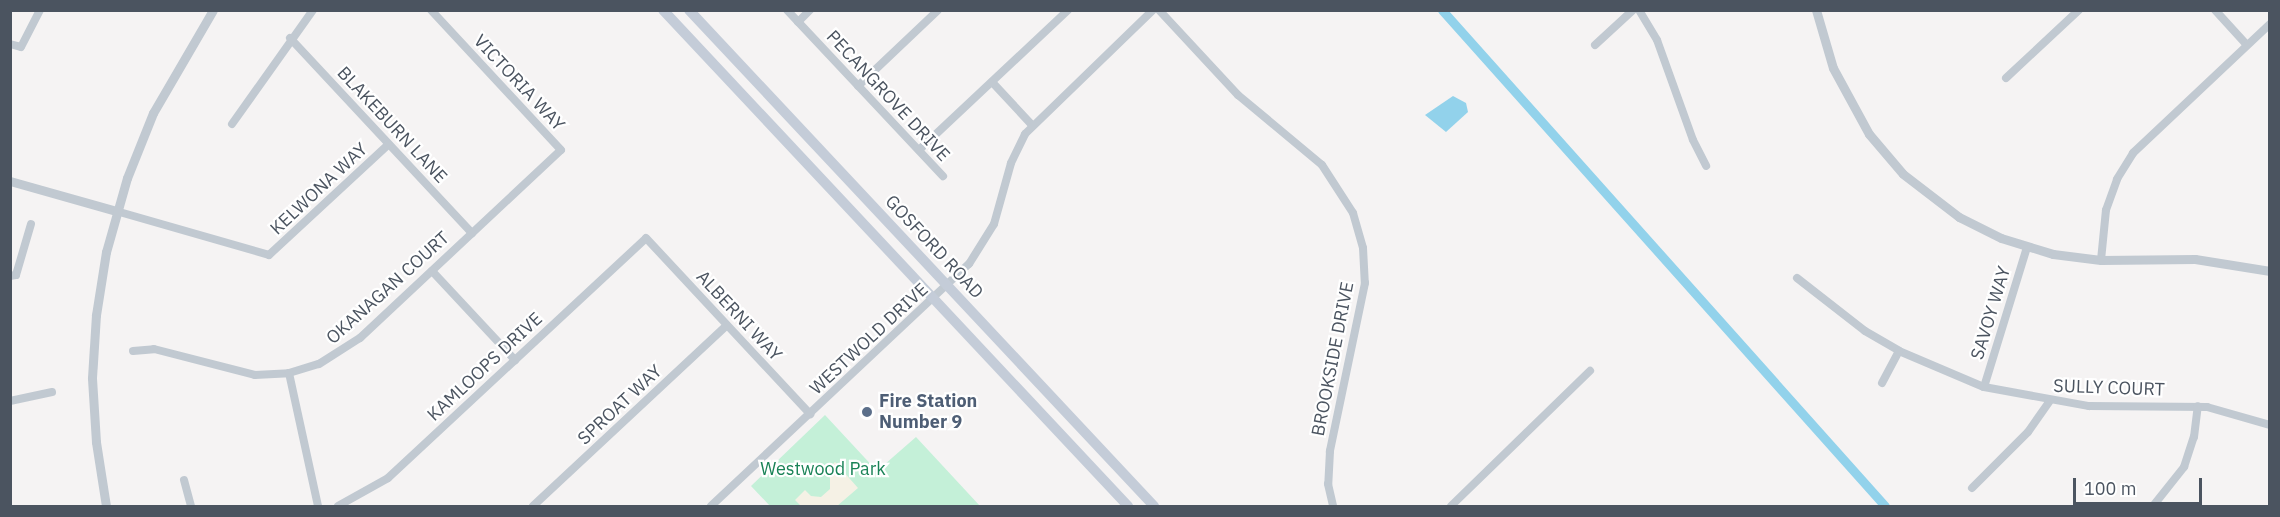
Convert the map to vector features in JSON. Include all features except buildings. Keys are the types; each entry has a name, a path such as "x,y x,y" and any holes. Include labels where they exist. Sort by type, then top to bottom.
{"main road":[{"name":"GOSFORD ROAD","path":"663,10 1128,507"},
{"name":"GOSFORD ROAD","path":"689,10 1155,507"}],"street":[{"path":"10,44 21,47 40,10"},
{"path":"104,506 95,431 93,347 100,284 116,211 153,113 213,10"},
{"path":"232,124 290,38 313,10"},
{"name":"VICTORIA WAY","path":"431,10 561,150"},
{"name":"PECANGROVE DRIVE","path":"788,10 943,176"},
{"path":"798,22 810,10"},
{"path":"858,86 938,10"},
{"path":"919,150 1068,10"},
{"name":"WESTWOLD DRIVE","path":"711,507 948,285 988,237 1011,163 1032,125 1153,10"},
{"name":"BROOKSIDE DRIVE","path":"1159,10 1256,111 1322,165 1353,213 1363,248 1365,283 1330,451 1328,484 1333,507"},
{"path":"1595,45 1633,10"},
{"path":"1639,10 1658,40 1693,140 1706,166"},
{"path":"1816,10 1824,43 1844,93 1885,155 1919,188 1951,212 2027,247 2101,260 2195,259 2270,271"},
{"path":"2006,78 2079,10"},
{"path":"2215,10 2247,45"},
{"path":"2101,260 2106,210 2124,166 2147,138 2270,24"},
{"name":"BLAKEBURN LANE","path":"290,38 472,233"},
{"path":"992,82 1032,125"},
{"name":"KELWONA WAY","path":"116,211 270,255 389,144"},
{"name":"OKANAGAN COURT","path":"132,351 154,349 236,372 289,373 319,364 349,347 561,150"},
{"path":"10,181 116,211"},
{"path":"10,276 16,275 31,224"},
{"name":"ALBERNI WAY","path":"646,238 810,414"},
{"name":"KAMLOOPS DRIVE","path":"338,507 388,478 646,238"},
{"name":"SAVOY WAY","path":"1984,387 2027,247"},
{"path":"432,271 515,360"},
{"name":"SULLY COURT","path":"1797,278 1848,319 1899,351 1984,387 2049,402 2198,406 2270,425"},
{"name":"SPROAT WAY","path":"533,507 727,325"},
{"path":"1881,383 1899,351"},
{"path":"1451,507 1590,371"},
{"path":"289,373 318,507"},
{"path":"10,401 52,392"},
{"path":"1972,488 2014,448 2049,402"},
{"path":"2153,507 2184,467 2194,437 2198,406"},
{"path":"184,480 191,507"}],"green space":[{"name":"Westwood Park","path":"825,415 877,471 916,437 980,506 770,506 751,486"}],"sand":[{"path":"835,462 858,488 837,506 801,506 795,500 805,490 811,496 821,497 830,489 830,477 825,472"}],"water":[{"path":"1453,96 1466,103 1468,112 1446,132 1425,115"}],"waterway":[{"path":"1442,10 1885,506"}],"place":[{"name":"Fire Station Number 9","path":"867,412"}]}
